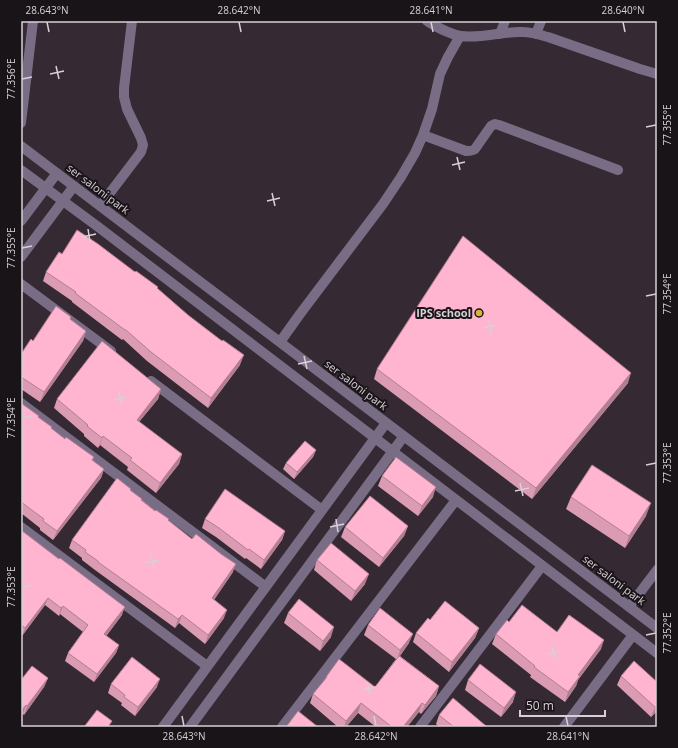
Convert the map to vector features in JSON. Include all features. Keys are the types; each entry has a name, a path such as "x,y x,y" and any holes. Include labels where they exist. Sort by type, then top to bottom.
{"street":[{"path":"21,123 33,21"},
{"path":"100,206 141,152 143,145 127,109 124,97 132,21"},
{"path":"427,21 450,33 460,36 473,37 524,32 536,34 657,74"},
{"path":"500,34 505,21"},
{"path":"536,34 541,21"},
{"path":"280,342 383,204 411,159 423,135 432,109 440,74 460,36"},
{"path":"423,135 466,151 470,151 476,149 491,126 495,124 618,170"},
{"name":"ser saloni park","path":"21,146 657,628"},
{"path":"21,170 97,226 657,653"},
{"path":"21,221 57,173"},
{"path":"21,257 74,186"},
{"path":"21,284 121,359"},
{"path":"140,374 322,510"},
{"path":"21,403 266,587"},
{"path":"163,727 386,423"},
{"path":"190,727 404,436"},
{"path":"282,727 456,500"},
{"path":"21,527 207,666"},
{"path":"420,727 542,566"},
{"path":"630,607 657,570"},
{"path":"564,727 633,635"}],"building":[{"path":"77,230 158,287 157,288 188,315 222,341 223,340 244,355 211,398 151,352 126,330 75,293 76,292 46,272 59,252 62,254"},
{"name":"IPS school","path":"463,236 631,373 536,488 377,369"},
{"path":"56,306 86,331 44,392 21,377 21,354 31,339 33,341"},
{"path":"102,341 161,389 137,420 182,454 160,483 130,460 132,458 87,426 88,425 57,399"},
{"path":"21,403 39,416 38,417 65,439 66,437 94,457 92,460 104,469 57,531 21,502"},
{"path":"305,441 316,450 297,472 286,463"},
{"path":"396,457 436,487 422,506 382,476"},
{"path":"592,465 651,503 629,536 571,497"},
{"path":"117,478 142,499 141,500 155,511 156,510 169,519 168,520 192,539 196,534 236,564 212,598 227,610 208,635 182,615 178,619 98,562 85,552 86,550 72,540"},
{"path":"225,489 285,531 264,560 205,519"},
{"path":"370,496 408,526 383,558 345,527"},
{"path":"21,530 125,607 104,634 119,645 97,674 68,653 88,625 63,606 61,608 48,598 25,628 21,625"},
{"path":"331,543 369,574 355,591 317,560"},
{"path":"299,599 334,627 323,641 288,613"},
{"path":"445,601 479,628 452,662 416,633 428,618 430,620"},
{"path":"522,605 557,632 569,615 604,640 578,675 580,676 568,692 534,667 535,666 496,634 507,620 509,622"},
{"path":"380,608 413,634 400,650 368,625"},
{"path":"399,656 439,686 425,705 422,703 403,727 392,727 361,703 346,721 313,694 339,659 375,687"},
{"path":"132,657 160,679 138,707 124,697 125,695 111,684"},
{"path":"634,661 657,682 657,705 655,707 621,676"},
{"path":"480,664 516,692 504,708 468,680"},
{"path":"32,666 48,678 27,706 26,705 21,711 21,680"},
{"path":"453,698 486,727 454,727 439,715"},
{"path":"97,710 112,721 108,727 84,727"},
{"path":"298,711 318,727 286,727"}],"place":[{"name":"IPS school","path":"479,313"}]}
